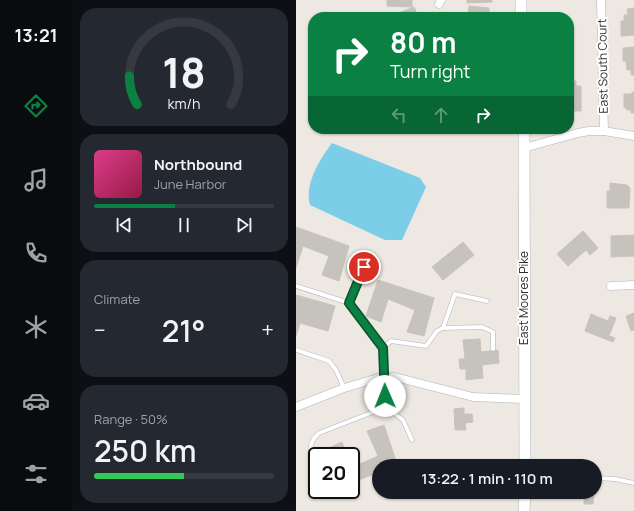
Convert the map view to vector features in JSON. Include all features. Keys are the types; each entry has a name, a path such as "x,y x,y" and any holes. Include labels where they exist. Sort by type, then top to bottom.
{"main road":[{"path":"521,0 521,12"},
{"name":"East Moores Pike","path":"524,134 525,459"},
{"path":"524,511 525,499"}],"street":[{"name":"East South Court","path":"601,0 604,131"},
{"path":"524,148 589,131 604,131 634,136"},
{"path":"611,286 634,285"},
{"path":"296,407 344,388 385,377 395,377 474,397 524,399"}],"lane":[{"path":"349,303 364,267"},
{"path":"296,286 349,303 383,348 386,407"},
{"path":"443,328 455,294 487,301"},
{"path":"383,348 391,341 426,346 437,331 443,328 482,327 493,332 493,349"},
{"path":"296,350 329,361 333,364 344,388"},
{"path":"386,407 403,420 412,440"},
{"path":"311,447 312,440 319,433 386,407"},
{"path":"602,478 615,479 634,483"}],"water":[{"path":"332,143 420,178 426,187 402,240 385,240 310,205 309,189 311,180 318,164"}],"building":[{"path":"387,0 412,0 412,7 387,6"},
{"path":"467,0 492,0 492,2 467,3"},
{"path":"469,6 489,8 489,12 468,12"},
{"path":"414,7 416,12 401,12"},
{"path":"634,8 634,35 621,36 621,21 624,21 624,15 628,15 627,9"},
{"path":"634,47 634,75 631,75 631,70 627,70 626,61 623,61 623,48"},
{"path":"574,81 576,81 576,86 581,86 581,111 574,111"},
{"path":"632,92 634,92 634,113 631,113 631,110 627,110 626,107 624,108 624,94 632,94"},
{"path":"610,183 627,185 630,188 629,208 607,208 607,191 610,191"},
{"path":"296,227 349,246 339,281 322,275 329,256 303,246 296,268"},
{"path":"583,231 598,248 590,255 586,250 568,266 557,254"},
{"path":"634,235 634,256 611,257 611,236"},
{"path":"463,242 474,255 443,280 432,267"},
{"path":"378,280 434,298 424,336 407,332 415,310 388,299 381,322 366,316"},
{"path":"296,295 335,306 328,331 300,323 296,336"},
{"path":"634,313 634,330 631,331 626,316"},
{"path":"591,314 608,321 610,316 616,318 609,336 615,338 613,342 585,331"},
{"path":"480,339 481,352 498,350 499,363 482,365 483,378 466,380 466,369 460,369 459,359 465,359 463,340"},
{"path":"464,408 464,414 472,414 473,422 465,423 466,430 455,430 454,409"},
{"path":"384,425 395,459 372,459 372,475 360,479 360,464 378,456 367,431"},
{"path":"342,442 344,447 331,447"},
{"path":"584,499 594,499 593,504 584,504"}],"route":[{"path":"364,267 349,303 383,348 385,396"}]}
